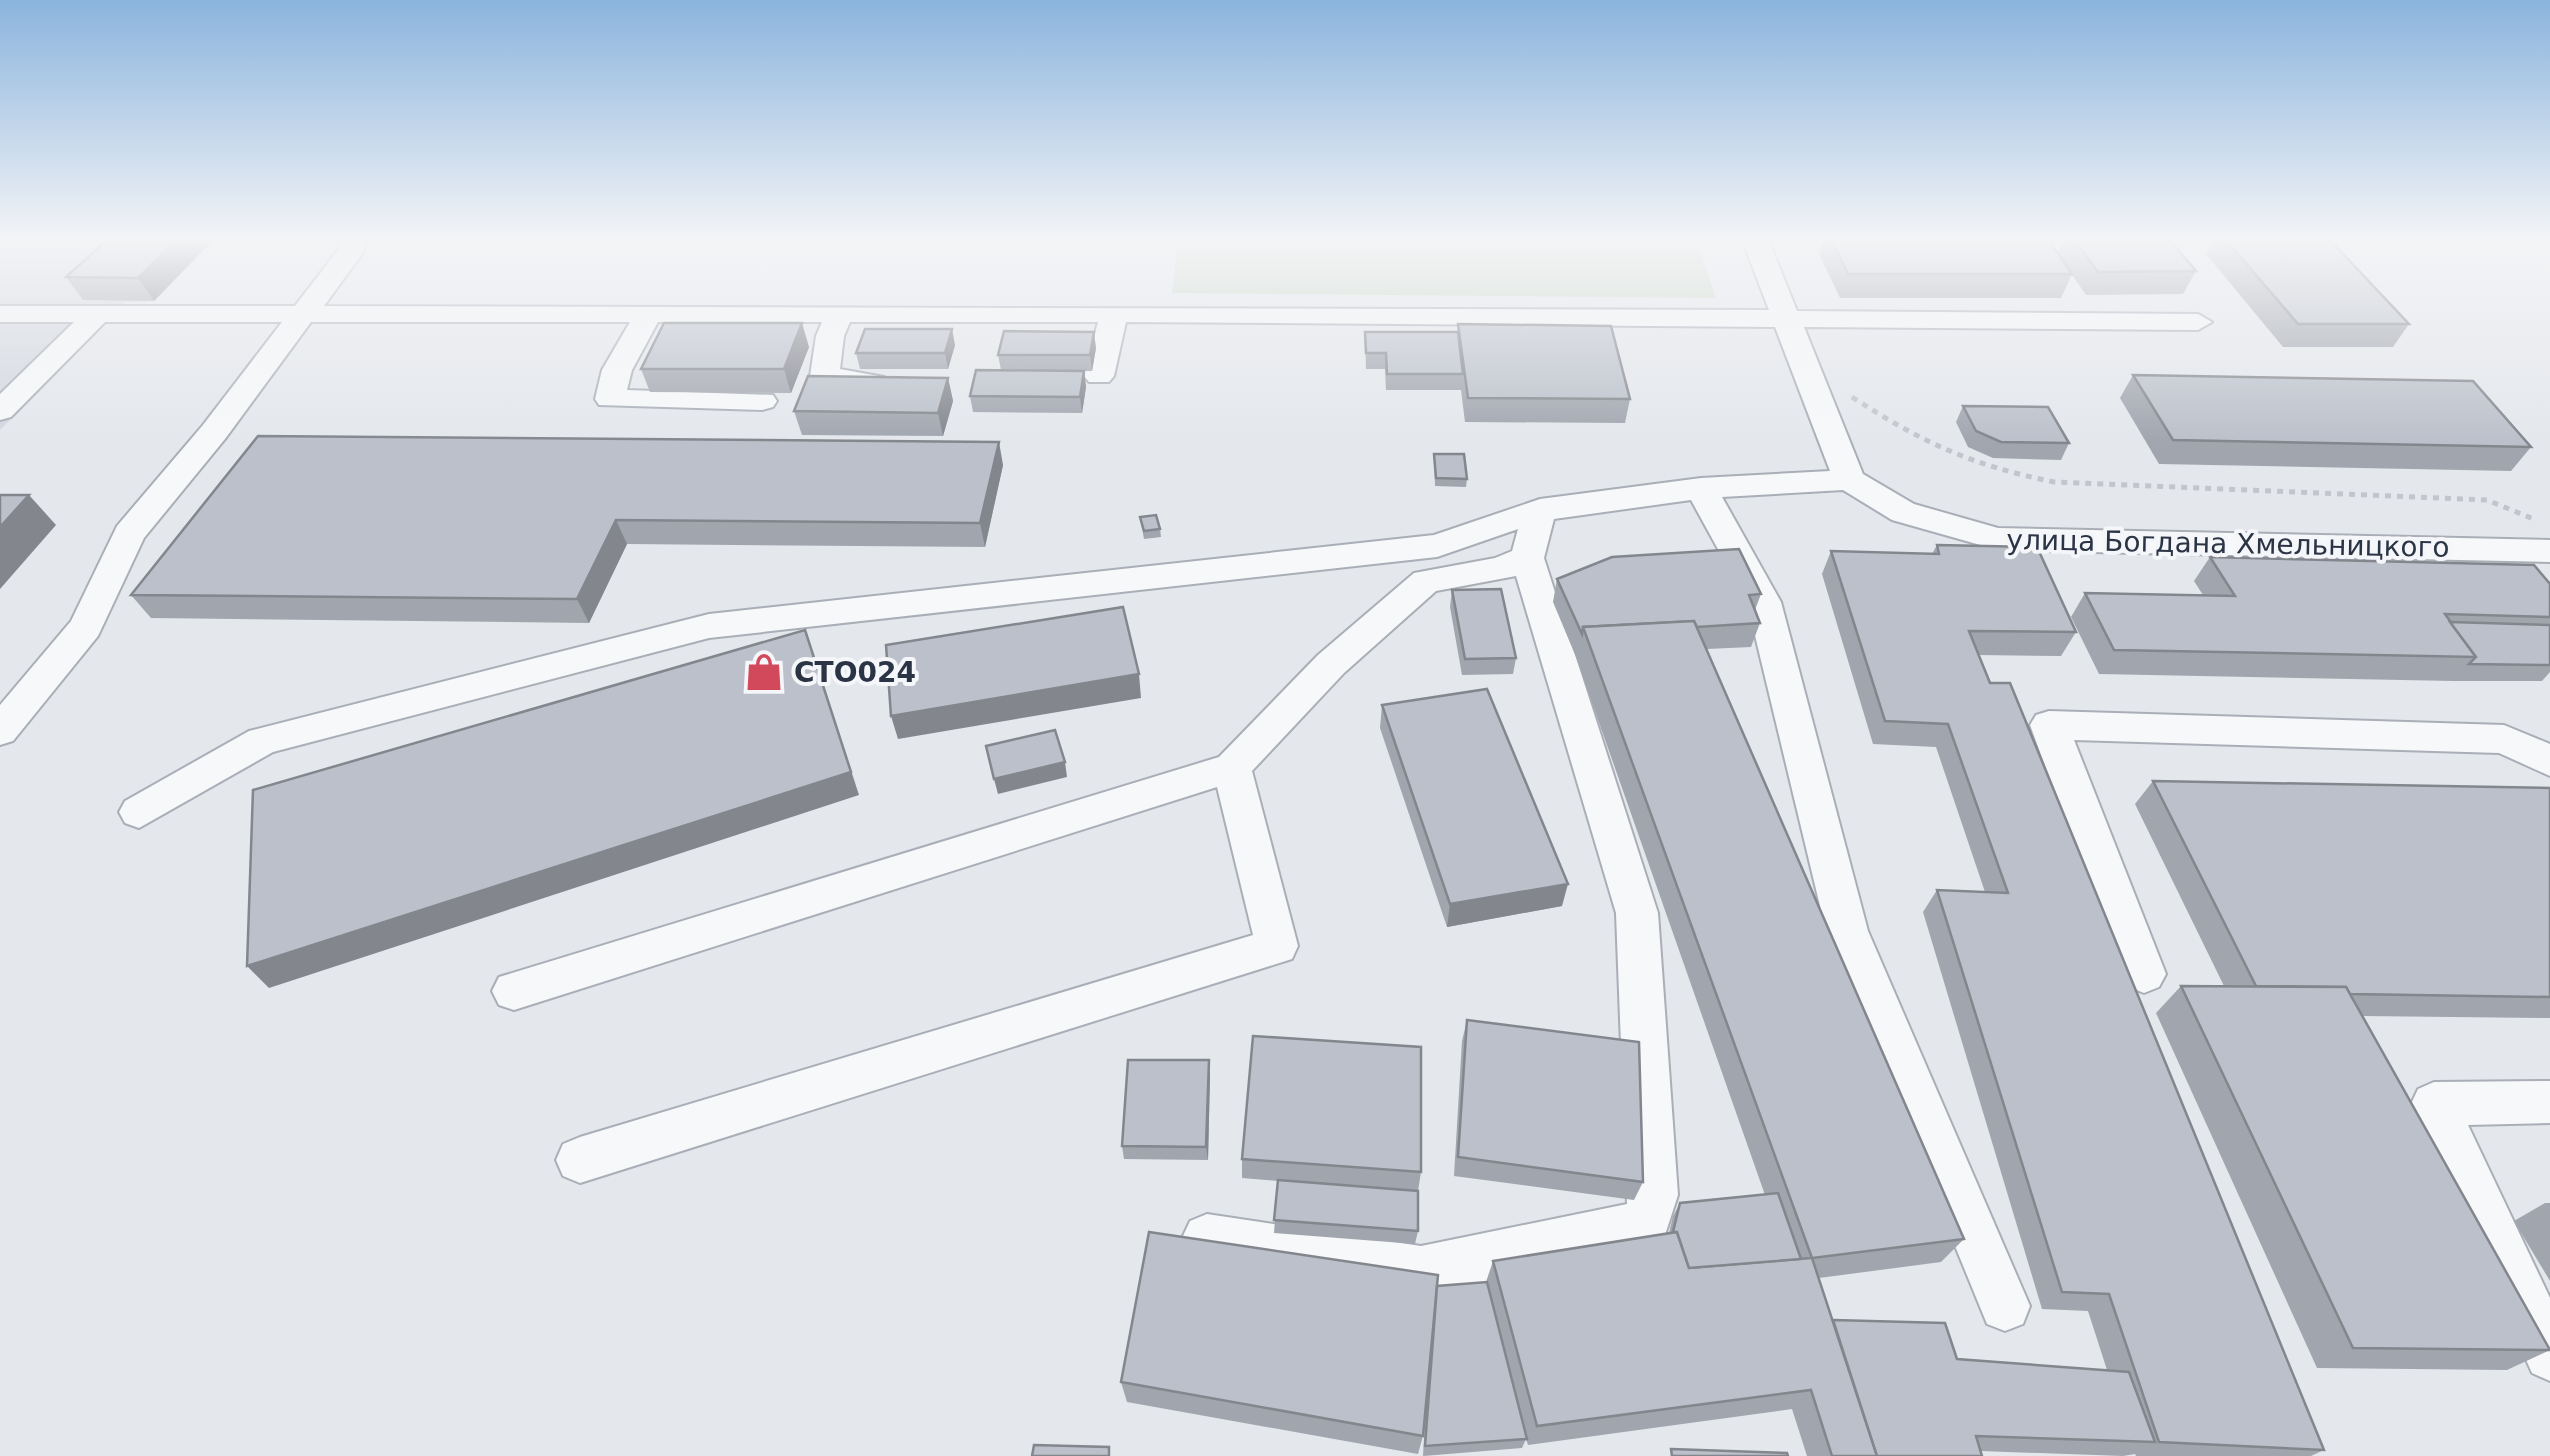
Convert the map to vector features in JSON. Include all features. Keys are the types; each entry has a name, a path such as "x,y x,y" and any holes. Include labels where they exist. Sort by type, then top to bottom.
{"street":[{"path":"0,732 86,626 128,534 214,432 309,307"},
{"path":"139,812 262,742 710,626 1436,546 1540,510 1701,488 1848,480 1780,307"},
{"path":"0,314 1116,314 1786,322 2198,322"},
{"path":"0,412 98,314"},
{"path":"649,314 617,370 610,399 762,401"},
{"path":"1100,376 1106,338 1116,314"},
{"path":"839,316 830,336 825,376 906,386"},
{"name":"улица Богдана Хмельницкого","path":"1848,480 1903,512 1998,539 2550,551"},
{"path":"1701,488 1764,602 1847,931 2005,1306"},
{"path":"1207,1238 1421,1271 1646,1224 1654,1195 1637,913 1527,558 1540,510"},
{"path":"514,991 1232,768 1330,664 1426,581 1501,569 1527,558"},
{"path":"2144,974 2049,725 2504,739 2550,762"},
{"path":"580,1160 1277,946 1232,768"},
{"path":"2550,1102 2434,1104 2550,1355"}],"path":[{"path":"1850,396 1913,436 1992,470 2054,482 2487,500 2550,526"}],"shaded area":[{"path":"0,307 121,307 0,430"}],"building":[{"path":"2283,307 2393,307 2409,324 2298,324"},
{"path":"664,323 802,323 784,369 641,369"},
{"path":"1458,324 1611,326 1630,399 1468,398"},
{"path":"865,329 952,329 945,353 856,353"},
{"path":"1004,331 1094,332 1090,355 998,355"},
{"path":"1365,332 1458,332 1463,374 1387,374 1386,353 1366,353"},
{"path":"976,370 1084,371 1080,397 970,396"},
{"path":"2133,375 2473,381 2531,447 2173,440"},
{"path":"808,376 948,378 938,413 794,411"},
{"path":"1963,406 2048,407 2069,443 2001,442 1976,431"},
{"path":"258,436 999,442 980,523 616,520 577,599 131,595"},
{"path":"1434,454 1464,454 1467,479 1436,478"},
{"path":"0,495 29,495 0,527"},
{"path":"1156,515 1160,529 1144,531 1140,517"},
{"path":"1937,545 2037,547 2076,632 1969,631 1990,683 2010,683 2324,1450 2159,1442 2109,1294 2062,1292 1937,890 2008,893 1948,724 1885,721 1831,551 1939,554"},
{"path":"1739,549 1761,594 1749,595 1760,623 1697,627 1694,621 1583,627 1582,634 1557,579 1612,557"},
{"path":"2210,557 2534,565 2550,584 2550,617 2445,614 2476,657 2114,650 2085,593 2235,596"},
{"path":"1501,589 1516,658 1465,659 1452,590"},
{"path":"1123,607 1139,674 891,716 886,645"},
{"path":"1694,621 1964,1239 1812,1258 1583,627"},
{"path":"2450,622 2550,625 2550,665 2469,664 2476,657"},
{"path":"805,630 851,772 247,966 253,790"},
{"path":"1487,689 1568,884 1450,904 1382,705"},
{"path":"1055,730 1065,762 994,779 986,746"},
{"path":"2153,781 2550,788 2550,997 2350,994 2346,987 2256,986"},
{"path":"2181,986 2346,987 2550,1350 2353,1348"},
{"path":"1467,1020 1639,1042 1643,1182 1458,1157"},
{"path":"1253,1036 1421,1047 1421,1172 1242,1159"},
{"path":"1128,1060 1209,1060 1206,1147 1122,1146"},
{"path":"1278,1180 1418,1191 1418,1231 1274,1220"},
{"path":"1778,1193 1801,1259 1689,1268 1677,1232 1673,1232 1680,1203"},
{"path":"1149,1232 1438,1275 1423,1436 1121,1382"},
{"path":"1677,1232 1689,1268 1812,1258 1877,1456 1832,1456 1811,1390 1537,1426 1493,1261"},
{"path":"1487,1282 1527,1439 1425,1446 1437,1286"},
{"path":"1833,1320 1945,1323 1957,1359 2129,1372 2155,1442 1976,1436 1982,1456 1877,1456"},
{"path":"1034,1445 1109,1447 1109,1456 1032,1456"},
{"path":"1671,1449 1787,1453 1788,1456 1672,1456"}],"place":[{"name":"СТО024","path":"764,672"}]}
